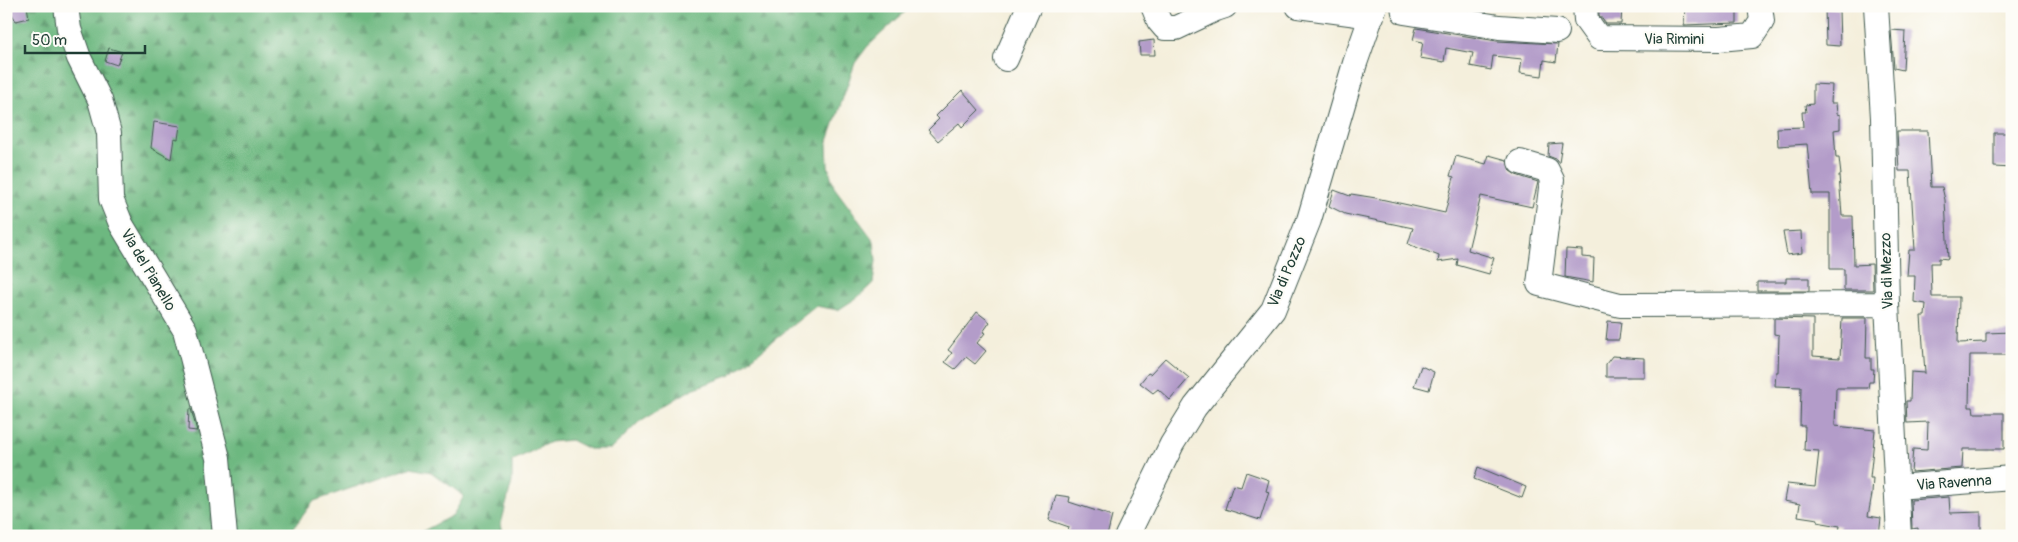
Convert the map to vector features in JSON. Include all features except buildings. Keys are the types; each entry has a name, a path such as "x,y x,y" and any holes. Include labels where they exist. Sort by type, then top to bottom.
{"street":[{"name":"Via del Pianello","path":"66,6 69,29 79,58 100,100 109,133 111,199 121,224 185,330 218,458 225,536"},
{"path":"1006,59 1029,6"},
{"path":"1153,6 1158,22 1166,28 1176,28 1225,6"},
{"path":"1298,6 1373,11"},
{"path":"1403,6 1404,12 1500,17 1557,31"},
{"name":"Via Rimini","path":"1585,6 1586,20 1598,38 1663,39 1719,39 1752,36 1762,21 1760,6"},
{"name":"Via di Mezzo","path":"1876,6 1883,118 1887,304 1899,536"},
{"name":"Via di Pozzo","path":"1127,536 1172,444 1191,414 1273,310 1309,220 1355,63 1373,11"},
{"path":"1520,162 1547,170 1552,180 1539,284 1620,305 1887,304"},
{"name":"Via Ravenna","path":"1896,487 2012,478"}],"green space":[{"path":"6,6 911,6 867,47 855,63 827,144 828,166 834,187 874,241 876,261 873,283 858,297 838,310 816,306 731,375 692,389 640,421 611,449 589,449 571,440 550,442 512,461 512,482 501,524 504,536 414,536 453,515 464,496 431,472 410,468 314,501 287,536 6,536"}]}
